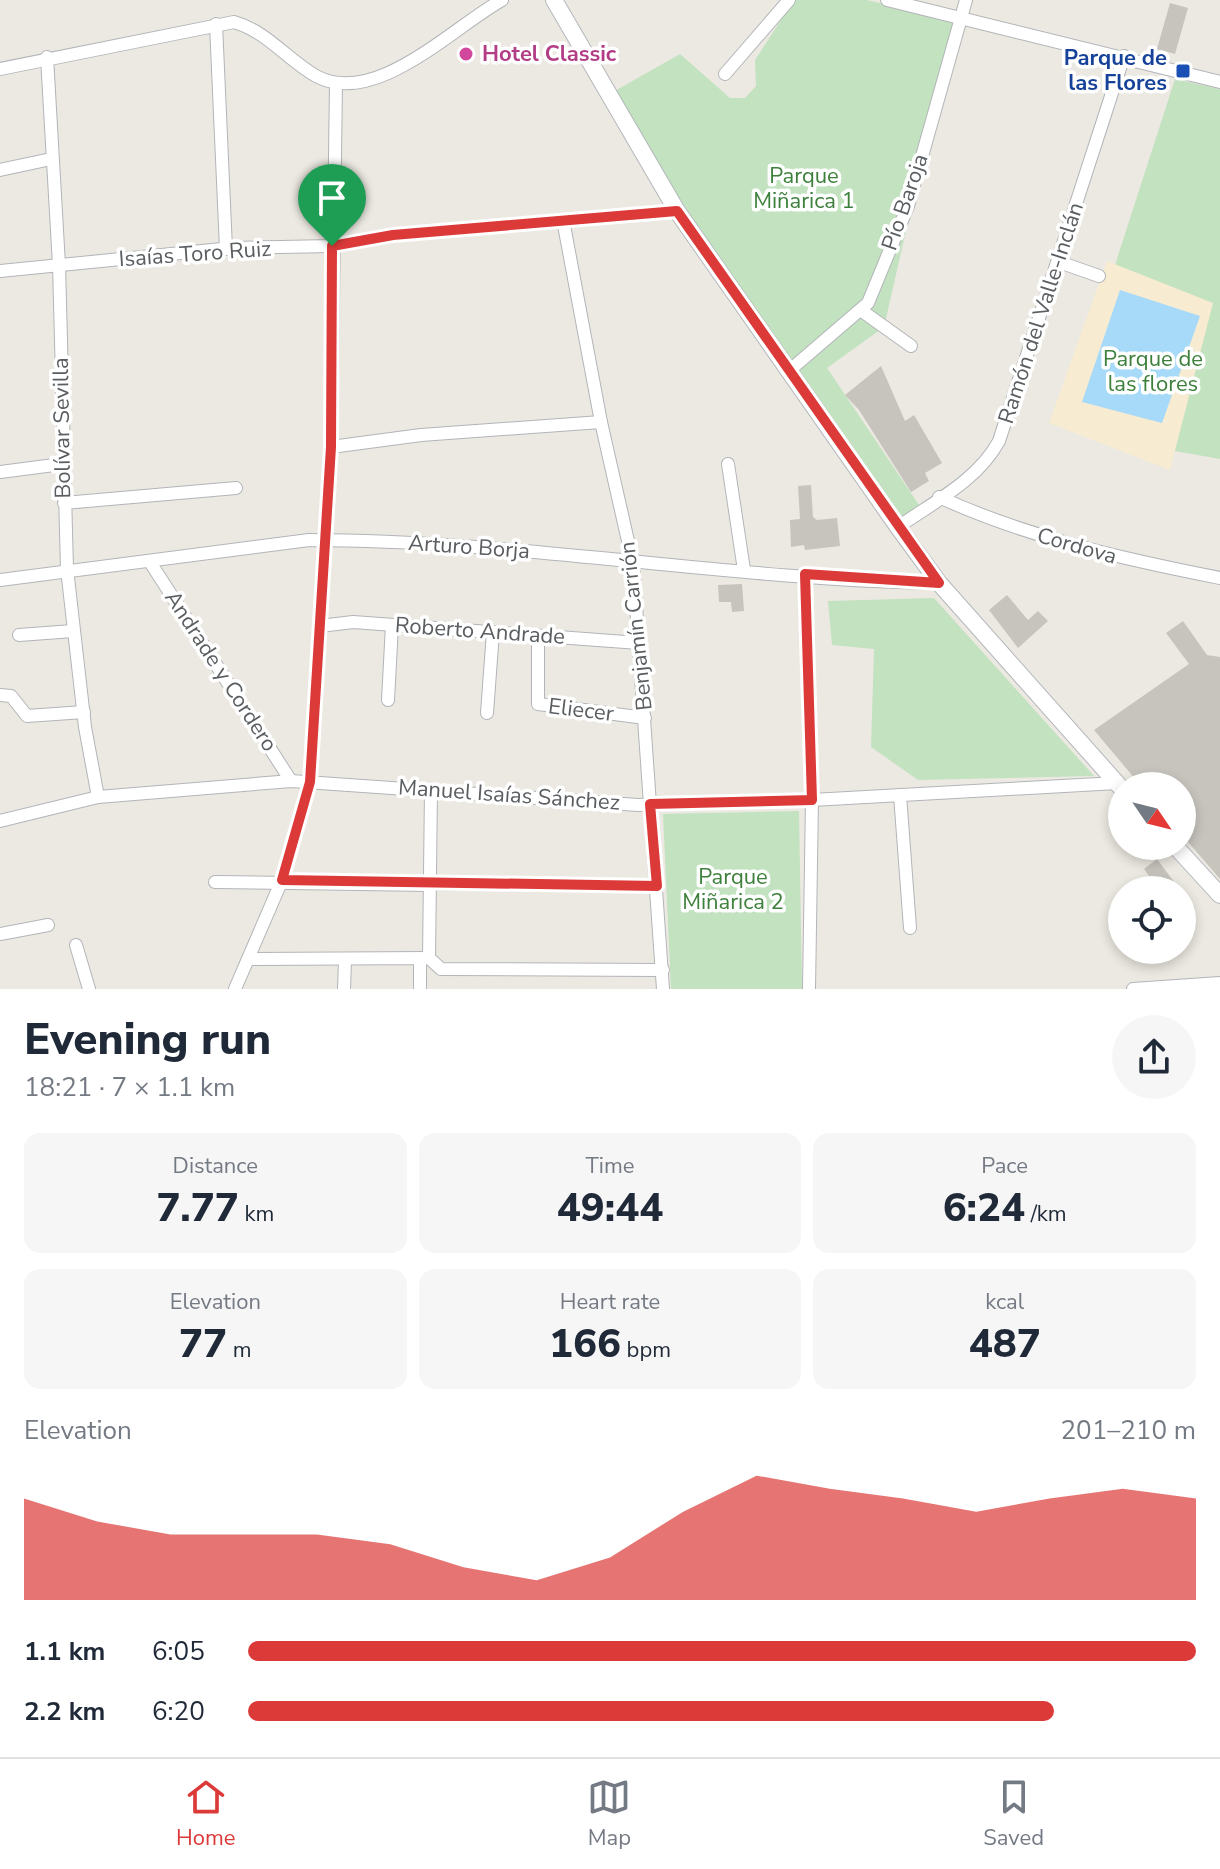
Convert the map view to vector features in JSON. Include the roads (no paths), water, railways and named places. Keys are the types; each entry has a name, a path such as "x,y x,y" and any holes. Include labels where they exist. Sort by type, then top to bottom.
{"main road":[{"path":"554,0 677,211 898,527 939,583 1108,774"},
{"path":"1188,860 1220,895"}],"street":[{"path":"0,69 47,57 234,22 249,27 307,70 336,83 364,83 388,75 502,0"},
{"path":"725,74 789,0"},
{"path":"887,0 1220,82"},
{"name":"Pío Baroja","path":"790,370 862,311 908,206 966,0"},
{"path":"216,24 226,249"},
{"name":"Ramón del Valle-Inclán","path":"898,527 989,460 999,441 1124,56"},
{"name":"Bolívar Sevilla","path":"47,57 59,265 67,569 84,712 98,797"},
{"path":"235,989 282,880 310,782 331,447 336,83"},
{"path":"0,170 51,159"},
{"name":"Isaías Toro Ruiz","path":"0,271 226,249 332,246 393,235 677,211"},
{"name":"Benjamín Carrión","path":"563,220 601,422 633,562 663,989"},
{"path":"1059,262 1099,276"},
{"path":"862,311 911,346"},
{"path":"331,447 421,435 601,422"},
{"path":"0,472 62,464"},
{"path":"728,464 744,570"},
{"path":"64,503 236,488"},
{"name":"Cordova","path":"939,497 988,519 1067,544 1220,578"},
{"name":"Arturo Borja","path":"0,580 67,569 327,540 485,547 633,562 939,583"},
{"name":"Andrade y Cordero","path":"150,562 291,781"},
{"path":"805,574 812,800 809,989"},
{"name":"Roberto Andrade","path":"320,626 353,622 639,643"},
{"path":"388,700 392,625"},
{"path":"19,635 73,631"},
{"path":"487,713 493,632"},
{"name":"Eliecer","path":"538,636 538,704 645,718"},
{"path":"0,695 11,696 27,716 84,712"},
{"name":"Manuel Isaías Sánchez","path":"0,821 98,797 291,781 650,804 1108,786"},
{"path":"420,989 430,885 431,789"},
{"path":"900,795 910,928"},
{"path":"215,882 282,880 430,885 657,886"},
{"path":"0,934 48,925"},
{"path":"76,945 89,989"},
{"path":"248,959 425,958 441,969 663,970"},
{"path":"344,989 345,960"},
{"path":"1133,989 1220,983"}],"water":[{"path":"1120,290 1200,316 1162,423 1082,402"}],"place":[{"name":"Hotel Classic","path":"466,54"},
{"name":"Parque de las Flores","path":"1183,71"}],"park label":[{"name":"Parque Miñarica 1","path":"804,188"},
{"name":"Parque de las flores","path":"1153,372"},
{"name":"Parque Miñarica 2","path":"733,890"}]}
